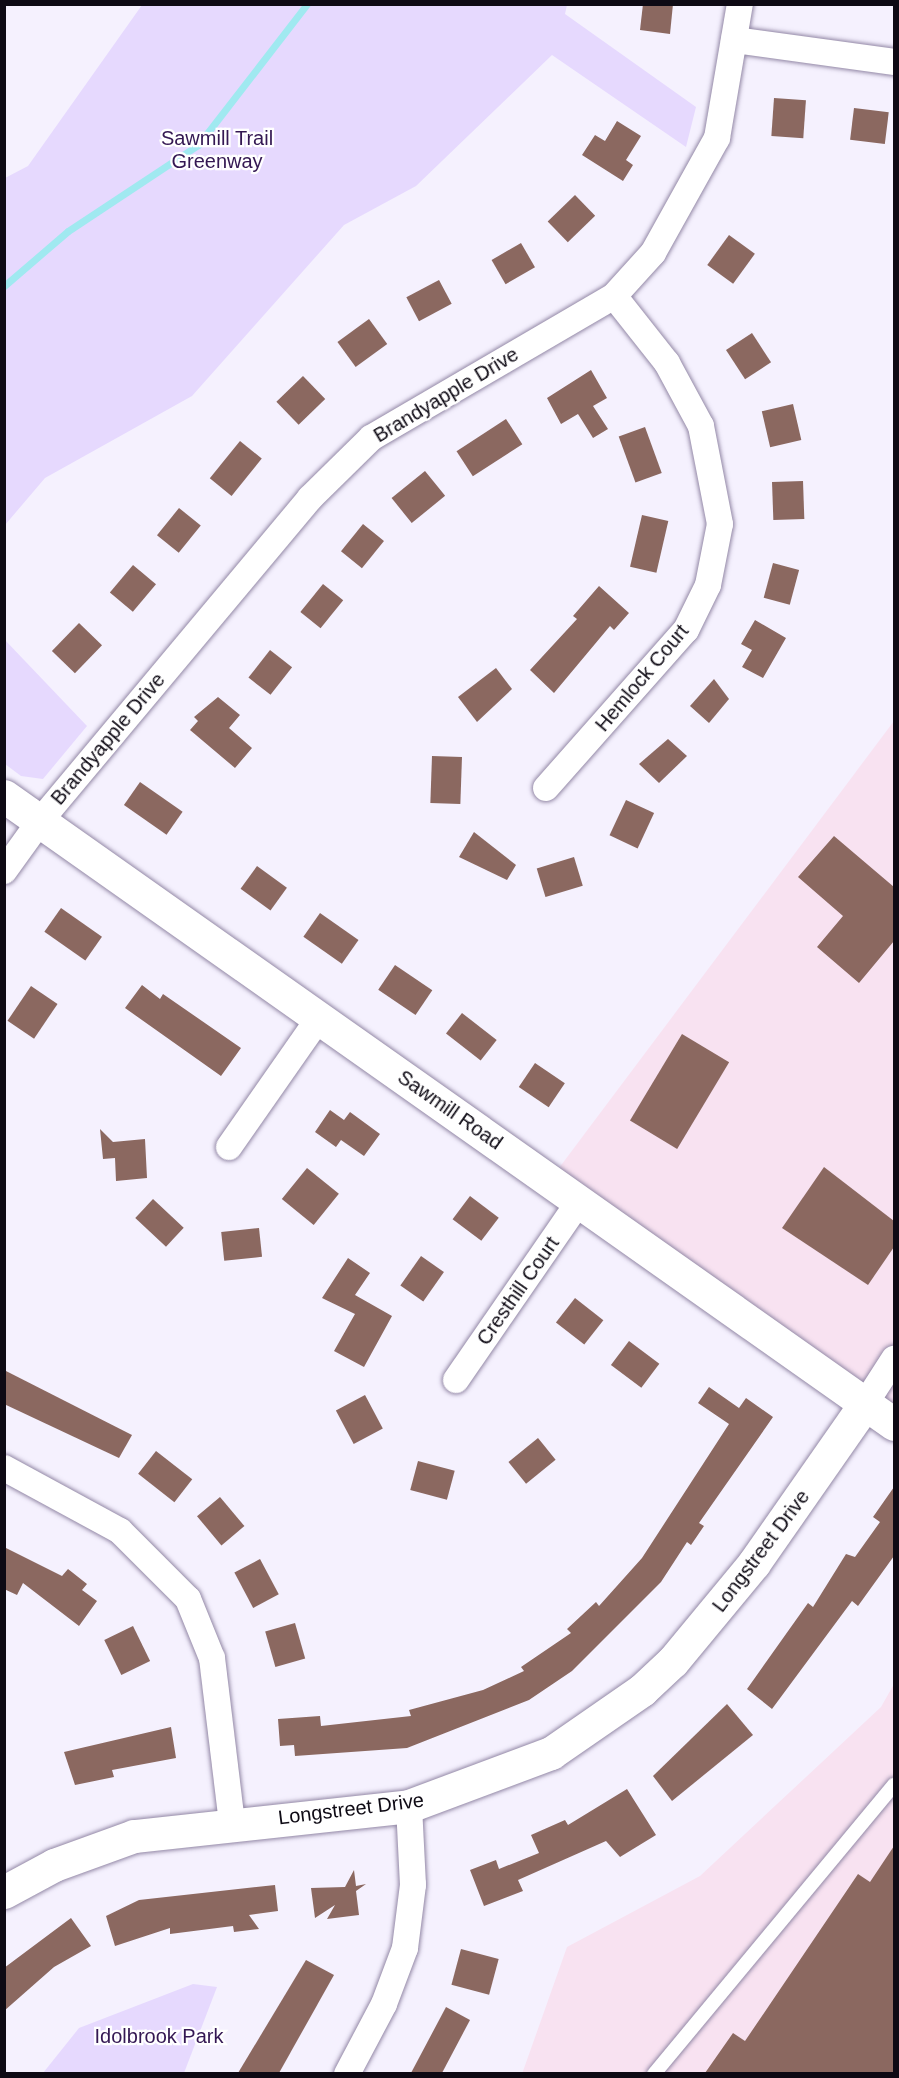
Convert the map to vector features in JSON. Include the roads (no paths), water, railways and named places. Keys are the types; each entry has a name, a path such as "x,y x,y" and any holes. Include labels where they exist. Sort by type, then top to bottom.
{"street":[{"name":"Brandyapple Drive","path":"4,871 40,821 309,498 371,438 614,296 653,253 717,138 740,4"},
{"path":"734,40 894,62"},
{"name":"Hemlock Court","path":"546,788 686,630 708,585 720,524 701,426 666,363 614,296"},
{"name":"Sawmill Road","path":"4,796 580,1200 894,1424"},
{"path":"229,1147 319,1018"},
{"name":"Cresthill Court","path":"456,1380 580,1200"},
{"path":"865,1404 894,1359"},
{"name":"Longstreet Drive","path":"4,1892 97,1847 232,1823 409,1806 551,1753 642,1690 705,1624 754,1563 865,1404"},
{"path":"4,1468 120,1531 188,1599 212,1658 232,1823"},
{"path":"347,2073 384,2004 405,1948 413,1885 409,1806"}],"lane":[{"path":"654,2073 894,1785"}],"waterway":[{"path":"4,286 68,231 198,145 307,4"}],"park label":[{"name":"Sawmill Trail Greenway","path":"217,150"},
{"name":"Idolbrook Park","path":"159,2036"}]}
